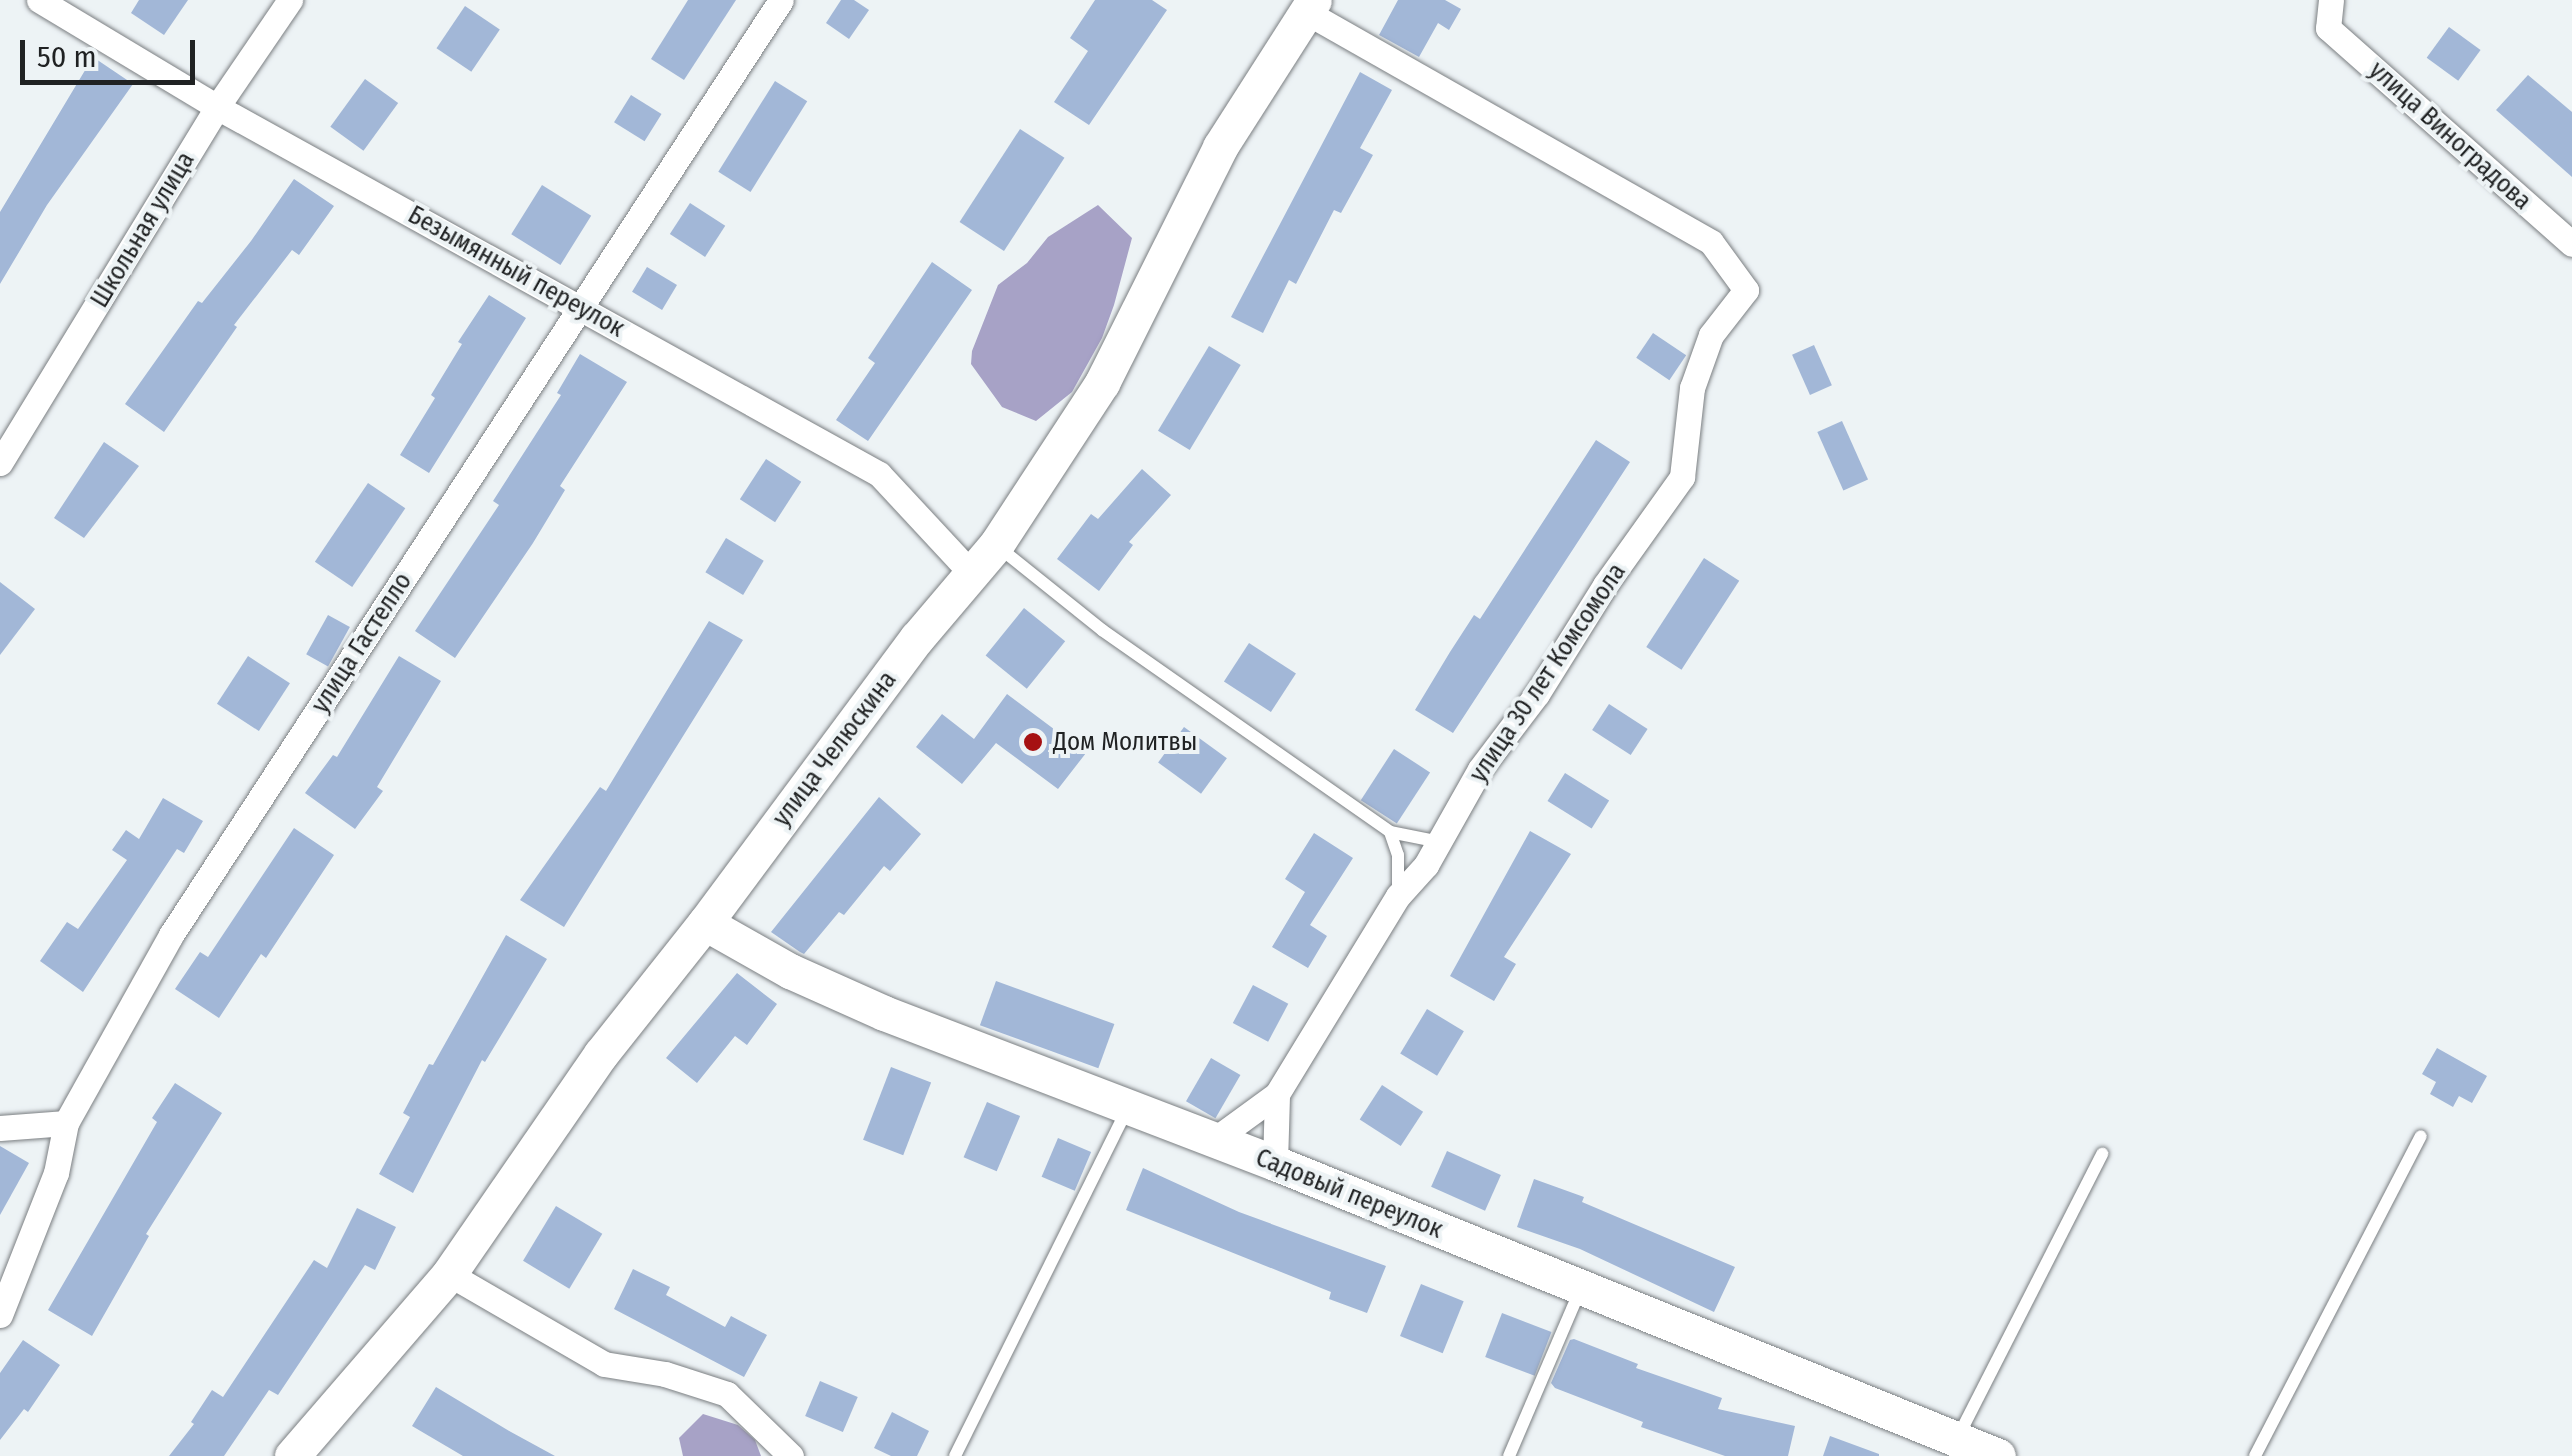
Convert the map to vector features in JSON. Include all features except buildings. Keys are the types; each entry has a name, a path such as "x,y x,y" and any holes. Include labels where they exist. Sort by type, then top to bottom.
{"street":[{"name":"Безымянный переулок","path":"39,0 217,107 879,474 970,572"},
{"name":"Школьная улица","path":"0,463 217,107 290,0"},
{"name":"улица Гастелло","path":"0,1315 56,1173 66,1123 171,935 781,0"},
{"name":"улица Виноградова","path":"2331,0 2328,28 2572,244"},
{"name":"улица 30 лет Комсомола","path":"1214,1140 1277,1094 1398,896 1440,842 1480,768 1537,694 1605,585 1682,476 1692,388 1711,335 1746,290 1711,242 1310,6"},
{"name":"улица Челюскина","path":"292,1456 448,1274 601,1054 706,923 970,572 996,545 1102,383 1220,147 1310,6"},
{"name":"Садовый переулок","path":"706,923 790,971 884,1013 1275,1163 1580,1290 1998,1456"},
{"name":"улица 30 лет Комсомола","path":"1275,1163 1277,1094"},
{"path":"0,1128 66,1123"},
{"path":"448,1274 604,1364 665,1374 727,1394 792,1456"}],"lane":[{"path":"996,545 1102,630 1390,832 1440,842"},
{"path":"1390,832 1398,856 1398,896"},
{"path":"955,1456 1128,1107"},
{"path":"2255,1456 2421,1136"},
{"path":"1957,1439 2102,1154"},
{"path":"1509,1456 1580,1290"}],"shaded area":[{"path":"1098,205 1132,238 1114,305 1102,338 1072,392 1036,421 1002,407 971,364 972,351 998,285 1027,263 1048,237"},
{"path":"703,1414 738,1425 755,1440 761,1456 683,1456 679,1438"}],"place":[{"name":"Дом Молитвы","path":"1033,742"}]}
